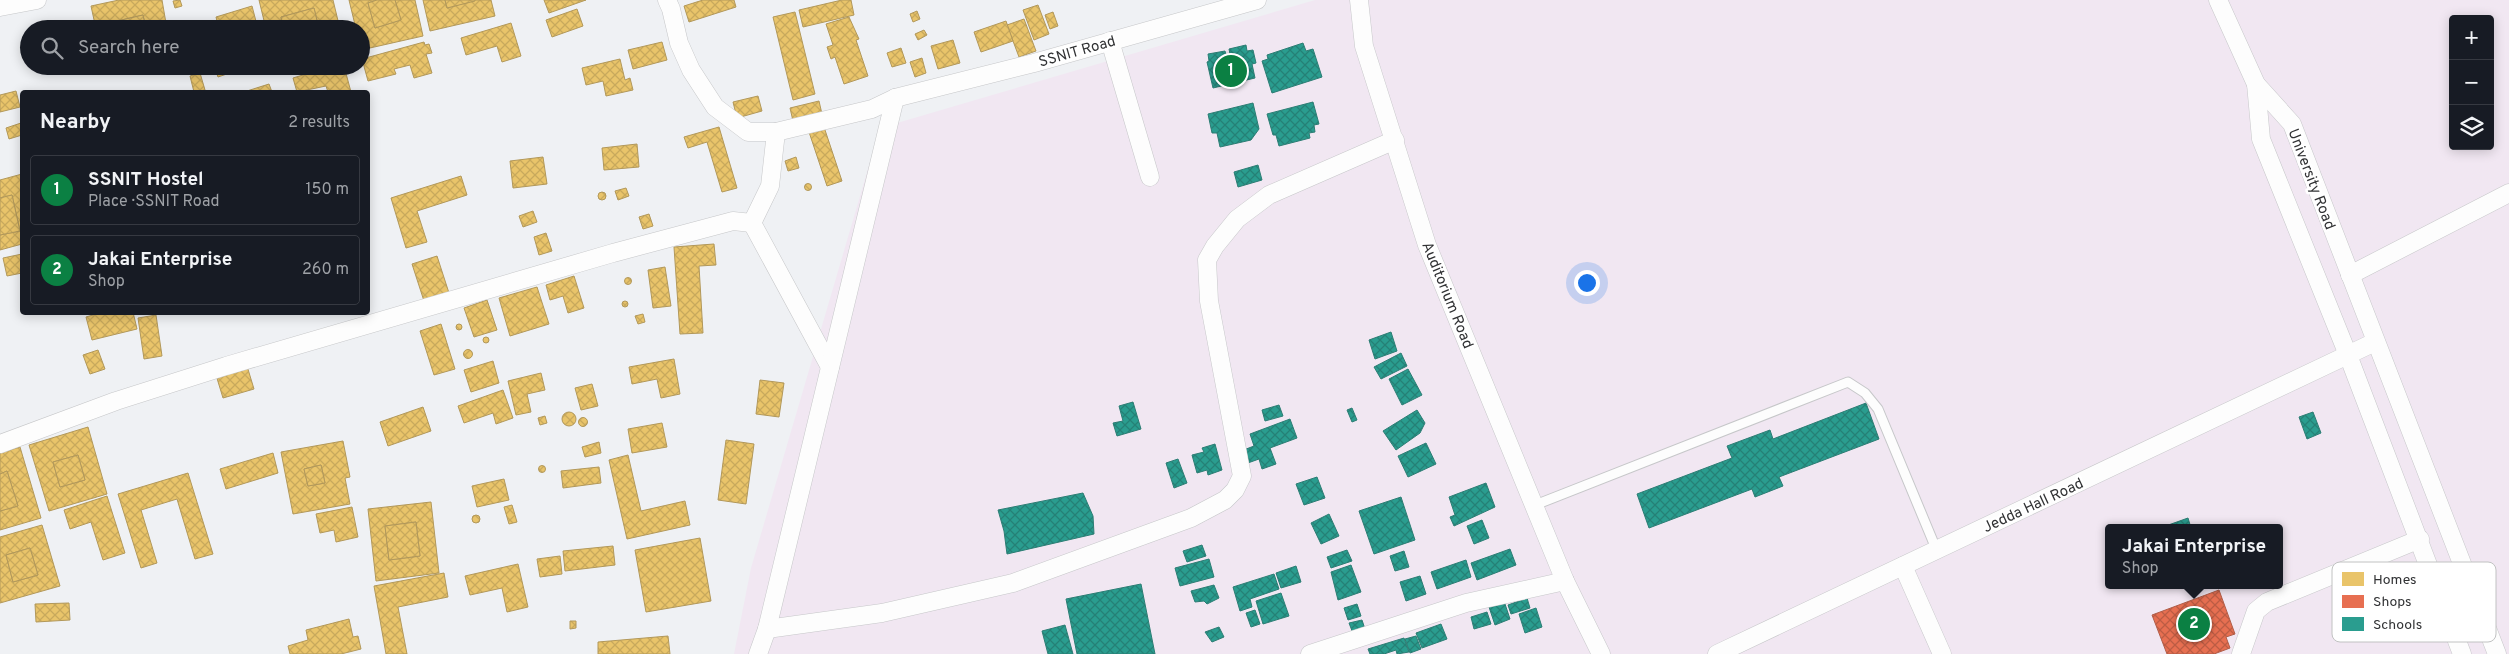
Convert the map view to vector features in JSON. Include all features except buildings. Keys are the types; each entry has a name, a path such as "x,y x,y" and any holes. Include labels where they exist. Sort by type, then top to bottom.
{"street":[{"path":"0,7 37,0"},
{"name":"SSNIT Road","path":"666,0 671,9 679,43 687,61 715,107 748,132 776,132 872,110 895,98 1257,0"},
{"name":"Auditorium Road","path":"1359,0 1364,46 1396,140 1427,245 1565,581 1601,654"},
{"path":"2218,0 2256,84"},
{"path":"1110,41 1150,178"},
{"name":"University Road","path":"2256,84 2292,124 2462,562"},
{"name":"University Road","path":"2256,84 2261,139 2428,562"},
{"path":"758,654 767,629 895,98"},
{"path":"752,223 770,186 776,132"},
{"path":"767,629 882,613 1013,583 1191,518 1224,500 1235,490 1242,476 1209,301 1208,260 1215,246 1237,220 1269,195 1396,140"},
{"path":"2350,275 2509,193"},
{"path":"0,444 125,398 534,276 733,221 752,223"},
{"path":"752,223 830,367"},
{"name":"Jedda Hall Road","path":"1717,654 2375,342"},
{"path":"2364,562 2420,539"},
{"path":"1904,566 1942,654"},
{"path":"2241,654 2256,611 2267,602 2332,575"},
{"path":"1310,654 1466,603 1565,581"},
{"name":"University Road","path":"2458,642 2462,654"},
{"name":"University Road","path":"2493,642 2498,654"},
{"path":"2498,654 2509,649"}],"lane":[{"path":"1534,504 1848,382 1865,393 1878,409 1937,550"}],"shaded area":[{"path":"1315,0 2509,0 2509,654 734,654 751,568 880,128"}],"place":[{"name":"SSNIT Hostel","path":"1231,71"},
{"name":"Jakai Enterprise","path":"2194,624"}]}
